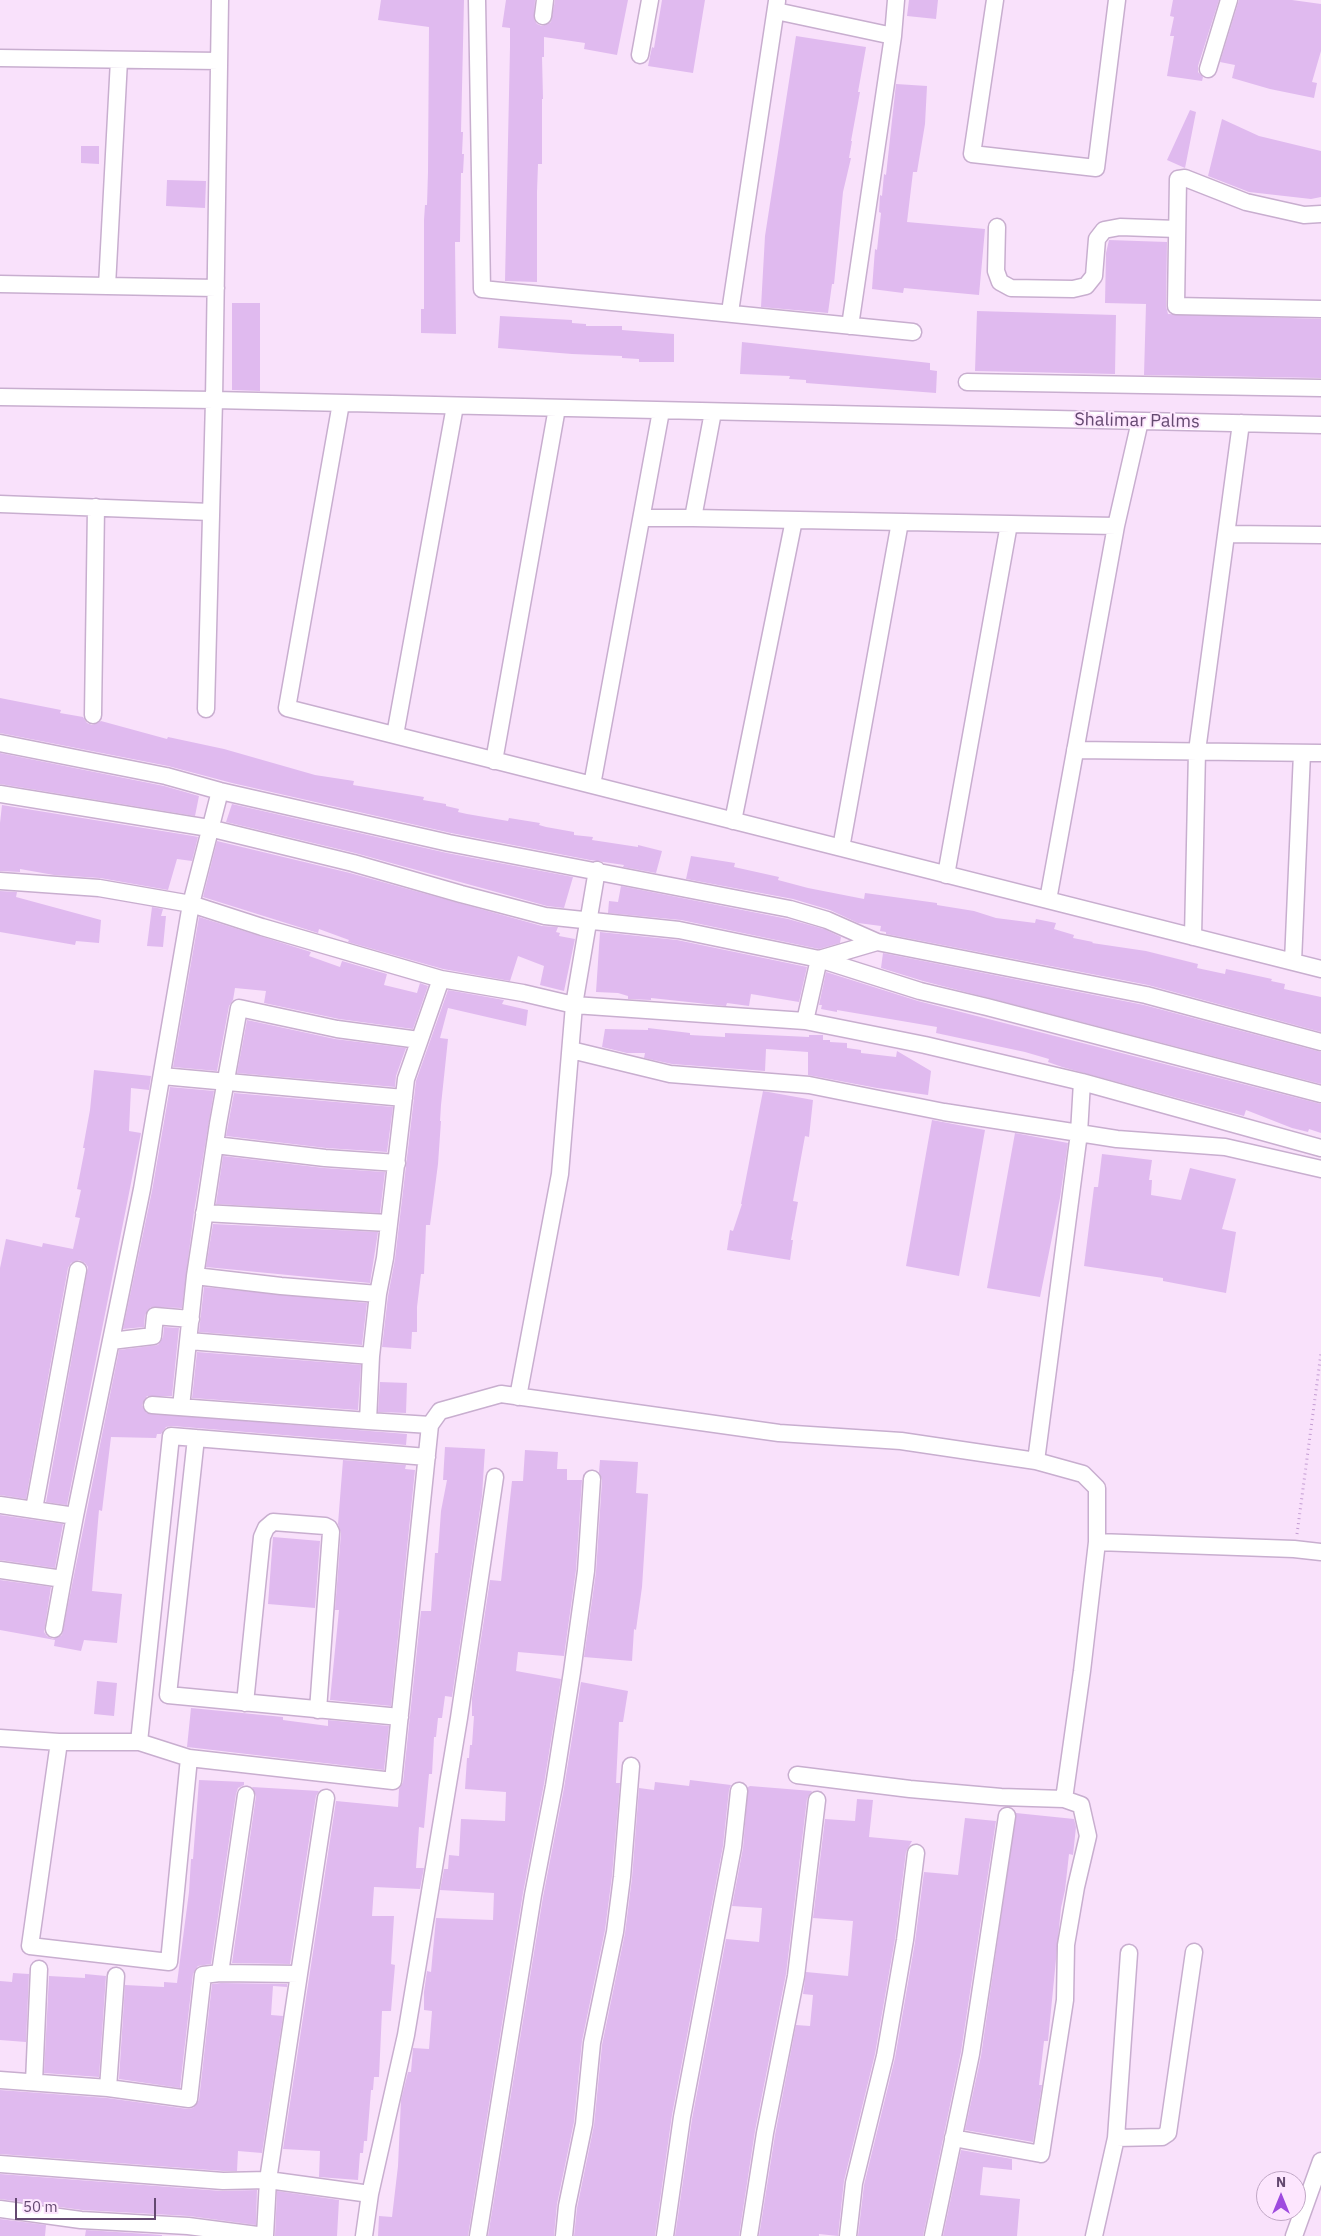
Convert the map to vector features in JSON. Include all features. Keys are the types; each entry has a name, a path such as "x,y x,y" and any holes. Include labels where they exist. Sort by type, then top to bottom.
{"street":[{"path":"206,709 214,400 220,0"},
{"path":"477,0 482,289 730,312 913,332"},
{"path":"543,16 545,0"},
{"path":"640,55 650,0"},
{"path":"850,326 893,36 896,0"},
{"path":"995,0 972,154 1096,168 1117,0"},
{"path":"1208,69 1229,0"},
{"path":"730,312 776,5 893,36"},
{"path":"0,58 219,61"},
{"path":"107,286 120,60"},
{"path":"1321,214 1304,215 1246,202 1185,178 1178,179 1176,306 1321,309"},
{"path":"996,227 996,270 1000,282 1011,288 1073,289 1086,286 1094,276 1097,239 1104,230 1120,228 1177,229"},
{"path":"0,284 216,288"},
{"path":"967,382 1321,388"},
{"name":"Shalimar Palms","path":"0,397 214,400 1321,425"},
{"path":"341,403 287,708 1321,969"},
{"path":"395,736 455,406"},
{"path":"494,761 557,408"},
{"path":"592,785 661,411"},
{"path":"693,518 713,412"},
{"path":"1048,900 1116,526 1140,421"},
{"path":"1193,937 1197,752 1241,423"},
{"path":"0,504 211,512"},
{"path":"93,715 96,507"},
{"path":"642,518 1116,526"},
{"path":"733,821 794,520"},
{"path":"841,848 900,522"},
{"path":"946,875 1009,524"},
{"path":"1226,534 1321,535"},
{"path":"0,743 166,776 220,791 449,843 790,908 827,920 877,942 1146,995 1321,1042"},
{"path":"1075,750 1321,753"},
{"path":"1293,962 1302,753"},
{"path":"54,1629 142,1189 192,904 209,828 220,791"},
{"path":"0,794 209,828 353,863 545,916 679,930 819,960 920,992 987,1007 1321,1094"},
{"path":"518,1397 560,1174 574,1005 597,870"},
{"path":"0,881 99,888 192,904 262,927 441,979 523,993 574,1005 805,1021 924,1045 1082,1082 1321,1148"},
{"path":"819,960 877,942"},
{"path":"805,1021 819,960"},
{"path":"368,1421 371,1356 378,1294 385,1258 406,1080 441,979"},
{"path":"181,1407 195,1276 204,1213 239,1008 337,1028 419,1040"},
{"path":"571,1050 670,1074 809,1085 944,1112 1079,1133 1225,1147 1321,1169"},
{"path":"162,1076 404,1098"},
{"path":"1036,1461 1079,1133 1082,1082"},
{"path":"215,1145 325,1158 397,1163"},
{"path":"204,1213 388,1223"},
{"path":"34,1509 78,1270"},
{"path":"195,1276 281,1286 378,1294"},
{"path":"111,1340 153,1336 155,1316 191,1319"},
{"path":"189,1340 371,1356"},
{"path":"0,1738 60,1742 139,1742 189,1758 393,1781 430,1425 440,1410 501,1394 779,1433 901,1441 1036,1461 1083,1474 1096,1488 1097,1542 1064,1800"},
{"path":"152,1405 430,1425"},
{"path":"139,1742 171,1436 427,1457"},
{"path":"168,1695 196,1438"},
{"path":"364,2236 370,2194 406,2035 459,1718 495,1477"},
{"path":"478,2236 533,1895 554,1786 572,1672 586,1571 592,1479"},
{"path":"0,1505 76,1516"},
{"path":"245,1703 262,1537 266,1528 273,1522 325,1526 331,1532 318,1710"},
{"path":"1097,1542 1294,1549 1321,1552"},
{"path":"0,1570 63,1579"},
{"path":"144,1693 400,1718"},
{"path":"60,1742 30,1946 169,1962 189,1758"},
{"path":"564,2236 584,2124 592,2043 615,1932 622,1877 631,1766"},
{"path":"797,1775 919,1790 1064,1800 1081,1805 1088,1836 1076,1887 1066,1945 1065,2000 1042,2154 953,2138"},
{"path":"665,2236 682,2117 733,1847 740,1791"},
{"path":"220,1973 246,1795"},
{"path":"0,2209 81,2220 188,2226 265,2236 268,2180 326,1798"},
{"path":"749,2236 765,2133 796,1976 817,1800"},
{"path":"933,2236 971,2054 1007,1816"},
{"path":"848,2236 854,2183 887,2046 905,1940 916,1852"},
{"path":"1116,2138 1162,2138 1168,2133 1194,1952"},
{"path":"1094,2236 1116,2138 1129,1953"},
{"path":"34,2082 39,1969"},
{"path":"0,2080 108,2088 190,2099 203,1975 220,1973 299,1974"},
{"path":"108,2088 116,1976"},
{"path":"1294,2236 1321,2161"},
{"path":"0,2164 223,2181 268,2180 370,2194"}],"path":[{"path":"1294,1549 1321,1353"}],"building":[{"path":"381,0 464,0 461,132 463,132 462,154 464,154 463,173 461,173 460,242 455,242 456,334 421,333 421,309 424,309 424,220 425,205 427,205 428,172 429,27 378,20"},
{"path":"506,0 535,0 534,19 537,24 542,26 551,22 555,0 628,0 617,55 584,49 585,43 544,37 544,57 542,57 542,164 538,164 537,192 537,282 505,281 510,47 510,28 502,27"},
{"path":"662,0 705,0 693,73 648,66 652,47 654,48"},
{"path":"909,0 938,0 936,19 907,16"},
{"path":"1173,0 1219,0 1198,66 1198,72 1203,77 1202,81 1167,76 1174,36 1170,36 1174,17 1170,16"},
{"path":"1239,0 1292,0 1321,4 1321,51 1312,82 1317,83 1314,98 1270,89 1232,78 1235,65 1220,62"},
{"path":"796,36 866,47 851,141 849,158 851,158 843,192 834,284 832,284 828,313 761,307 765,236"},
{"path":"896,84 927,86 925,124 917,172 913,172 907,222 985,229 979,295 904,288 903,293 872,289 875,249 877,250 881,213 879,212 880,195 882,196 884,174 886,175"},
{"path":"1190,110 1196,112 1185,168 1167,160"},
{"path":"1222,119 1259,136 1321,151 1321,197 1311,199 1249,192 1208,176"},
{"path":"81,146 99,146 99,164 81,163"},
{"path":"167,180 206,181 205,208 166,206"},
{"path":"1109,240 1167,242 1166,306 1168,314 1321,319 1321,378 1144,375 1146,304 1105,303 1106,253"},
{"path":"232,303 260,303 260,391 232,390"},
{"path":"977,311 1116,315 1115,374 975,371"},
{"path":"500,316 572,320 572,323 586,324 586,326 622,326 622,330 674,334 674,362 639,362 639,359 622,358 622,356 498,348"},
{"path":"742,342 930,363 930,370 937,371 936,393 806,383 806,380 789,379 790,376 740,374"},
{"path":"0,698 61,710 60,713 83,717 87,723 92,725 101,721 167,739 168,737 224,749 315,775 354,781 353,785 424,797 423,800 446,804 446,806 459,809 458,812 508,821 509,818 540,823 539,825 546,827 574,832 574,835 593,837 592,840 638,847 638,845 662,851 656,873 623,867 624,865 451,833 232,783 168,766 0,733"},
{"path":"0,753 164,786 199,796 195,816 0,784"},
{"path":"232,804 447,853 573,877 564,908 547,906 355,853 226,822"},
{"path":"2,805 198,837 192,861 177,859 168,890 100,878 54,875 20,869 20,872 0,871"},
{"path":"217,841 350,873 542,926 558,927 556,932 560,933 559,936 575,939 564,991 540,985 544,966 518,956 510,981 443,969 348,942 349,940 319,929 318,933 203,897"},
{"path":"691,856 735,863 734,867 779,877 778,880 864,899 865,893 937,903 937,905 974,911 996,918 1035,923 1036,919 1056,923 1054,929 1074,935 1073,938 1092,943 1146,951 1198,964 1197,968 1225,974 1226,969 1272,979 1271,981 1285,984 1284,989 1321,997 1321,1032 1148,985 886,934 886,932 880,931 881,926 858,923 830,910 793,899 686,879"},
{"path":"621,886 788,919 824,929 841,937 840,943 819,949 681,920 608,913 609,901 618,902"},
{"path":"0,891 17,892 16,897 101,920 99,943 76,941 75,945 0,932"},
{"path":"152,907 163,909 161,916 166,916 163,947 147,946"},
{"path":"199,917 311,952 309,956 340,967 342,961 387,974 384,985 417,993 420,983 428,986 413,1029 339,1019 264,1003 266,991 235,988 233,1000 229,1006 217,1071 173,1067"},
{"path":"600,932 677,940 807,967 799,1002 751,994 749,1006 727,1003 726,1006 651,998 651,1000 628,999 628,996 618,993 596,992"},
{"path":"883,953 1144,1005 1321,1052 1321,1084 923,981 881,968"},
{"path":"826,972 918,1001 1321,1104 1321,1133 1309,1129 1308,1132 1292,1128 1246,1110 1244,1116 1062,1067 1048,1062 1049,1059 1025,1052 936,1033 937,1027 821,1009 822,1005 819,1005"},
{"path":"448,990 504,1000 502,1004 528,1010 526,1026 448,1008 440,1038 448,1039 441,1105 438,1164 430,1225 426,1225 424,1274 421,1274 417,1307 417,1332 412,1332 411,1349 382,1347 388,1296 395,1259 416,1081"},
{"path":"247,1020 335,1039 406,1048 396,1076 395,1087 237,1073"},
{"path":"648,1028 690,1033 690,1035 725,1037 725,1033 809,1037 809,1035 823,1035 823,1040 847,1043 847,1048 861,1050 861,1053 896,1057 897,1051 931,1071 928,1095 808,1075 808,1052 766,1049 765,1071 672,1064 644,1058 645,1053 627,1053 602,1047 605,1029 648,1030"},
{"path":"94,1070 151,1076 149,1090 131,1088 129,1131 141,1133 67,1505 46,1502 88,1267 79,1260 71,1263 68,1268 26,1499 0,1495 0,1268 6,1239 42,1247 43,1243 73,1249 80,1218 75,1217 81,1190 77,1189 85,1148 83,1148 90,1110"},
{"path":"170,1087 214,1091 194,1212 182,1308 151,1307 145,1315 144,1327 123,1329 152,1191"},
{"path":"763,1091 813,1100 809,1137 805,1136 793,1201 798,1202 791,1240 793,1240 790,1260 727,1250 730,1230 733,1231 742,1204"},
{"path":"234,1093 393,1107 387,1152 326,1148 226,1136"},
{"path":"932,1120 985,1130 959,1276 906,1266"},
{"path":"1015,1133 1068,1143 1060,1198 1040,1297 987,1288"},
{"path":"1102,1154 1152,1160 1149,1180 1152,1180 1151,1195 1181,1200 1190,1168 1236,1179 1222,1229 1236,1232 1226,1293 1163,1281 1163,1278 1084,1266 1094,1187 1098,1187"},
{"path":"223,1156 324,1168 385,1172 380,1213 216,1204"},
{"path":"213,1224 378,1232 370,1283 206,1267"},
{"path":"204,1287 367,1303 362,1345 199,1332"},
{"path":"164,1327 179,1328 172,1396 147,1396 142,1405 147,1413 407,1434 406,1445 172,1426 166,1427 161,1434 157,1434 156,1438 111,1437 102,1511 99,1510 92,1591 122,1594 117,1643 84,1640 81,1651 54,1646 55,1640 0,1630 0,1580 51,1587 44,1632 53,1639 62,1635 119,1350 158,1345 163,1337"},
{"path":"197,1352 361,1365 358,1410 192,1398"},
{"path":"380,1382 407,1383 406,1413 378,1412"},
{"path":"445,1447 485,1449 482,1496 452,1697 445,1696 442,1718 438,1718 436,1737 434,1737 432,1774 429,1774 424,1828 419,1827 416,1868 424,1868 420,1889 374,1887 372,1916 394,1916 391,1964 395,1965 391,2011 382,2011 379,2077 374,2077 373,2090 371,2090 367,2141 364,2141 363,2153 360,2153 358,2180 319,2177 320,2151 283,2149 336,1801 398,1807 399,1789 403,1782 421,1611 431,1611 435,1553 438,1553 441,1511 447,1480 443,1480"},
{"path":"525,1450 558,1452 557,1469 567,1469 567,1480 582,1480 576,1570 564,1656 518,1652 516,1671 561,1679 544,1784 523,1893 468,2236 378,2236 379,2216 392,2217 398,2166 401,2100 408,2072 411,2072 413,2048 429,2049 432,2011 424,2010 424,1992 427,1971 431,1972 436,1918 493,1920 494,1893 440,1890 444,1869 448,1869 449,1855 459,1856 461,1819 505,1821 506,1792 465,1789 467,1758 469,1758 470,1745 472,1745 474,1716 472,1716 472,1698 490,1580 501,1581 512,1481 523,1481"},
{"path":"343,1460 406,1465 405,1469 415,1470 391,1706 330,1700 339,1610 335,1610 341,1533 338,1524"},
{"path":"600,1460 638,1462 636,1493 648,1494 642,1587 636,1630 634,1629 632,1661 584,1657 596,1572 602,1480 599,1472"},
{"path":"0,1515 63,1524 55,1568 0,1560"},
{"path":"273,1537 320,1541 315,1608 268,1604"},
{"path":"97,1681 117,1683 114,1716 94,1714"},
{"path":"581,1682 628,1691 623,1722 619,1722 616,1783 620,1783 612,1876 605,1930 582,2041 574,2122 557,2204 554,2236 488,2236 543,1897 564,1788"},
{"path":"191,1708 283,1717 283,1720 328,1726 328,1720 389,1726 384,1770 187,1747"},
{"path":"199,1780 244,1782 244,1785 238,1788 236,1794 211,1964 198,1966 193,1974 180,2088 119,2079 125,1985 164,1987 164,1982 177,1983 189,1892 191,1859 193,1859"},
{"path":"690,1780 731,1785 723,1846 672,2115 655,2236 574,2236 577,2208 594,2125 602,2045 625,1933 632,1878 639,1788 654,1790 655,1782 689,1786"},
{"path":"252,1787 319,1791 316,1796 290,1964 232,1963 256,1796"},
{"path":"748,1787 812,1791 807,1799 786,1974 755,2131 739,2236 675,2236 692,2119 726,1939 759,1942 762,1908 732,1906 743,1848"},
{"path":"857,1799 873,1800 869,1837 912,1841 906,1852 895,1939 875,2054 844,2181 838,2236 819,2234 819,2236 759,2236 775,2135 796,2025 810,2026 813,1995 803,1994 806,1972 848,1976 853,1921 813,1918 825,1819 855,1821"},
{"path":"1016,1813 1074,1819 1076,1827 1073,1855 1069,1854 1061,1908 1048,2041 1044,2041 1039,2085 1042,2085 1033,2142 965,2130 981,2056"},
{"path":"965,1818 996,1821 961,2052 923,2236 858,2236 864,2185 895,2058 915,1942 924,1872 958,1875"},
{"path":"13,1973 29,1974 26,2042 0,2040 0,1981 12,1982"},
{"path":"85,1974 106,1976 99,2077 44,2073 49,1976 85,1978"},
{"path":"212,1984 287,1984 287,1987 273,1986 271,2015 283,2016 262,2153 238,2151 237,2171 0,2154 0,2090 107,2098 188,2109 193,2108 199,2100"},
{"path":"961,2150 1012,2159 1012,2170 983,2167 980,2195 1020,2199 1017,2236 943,2236"},
{"path":"0,2174 222,2191 257,2190 256,2225 189,2216 82,2210 0,2199"},
{"path":"277,2191 339,2200 337,2236 275,2236"},
{"path":"0,2219 46,2225 45,2236 0,2236"},
{"path":"86,2230 162,2235 162,2236 85,2236"}]}
